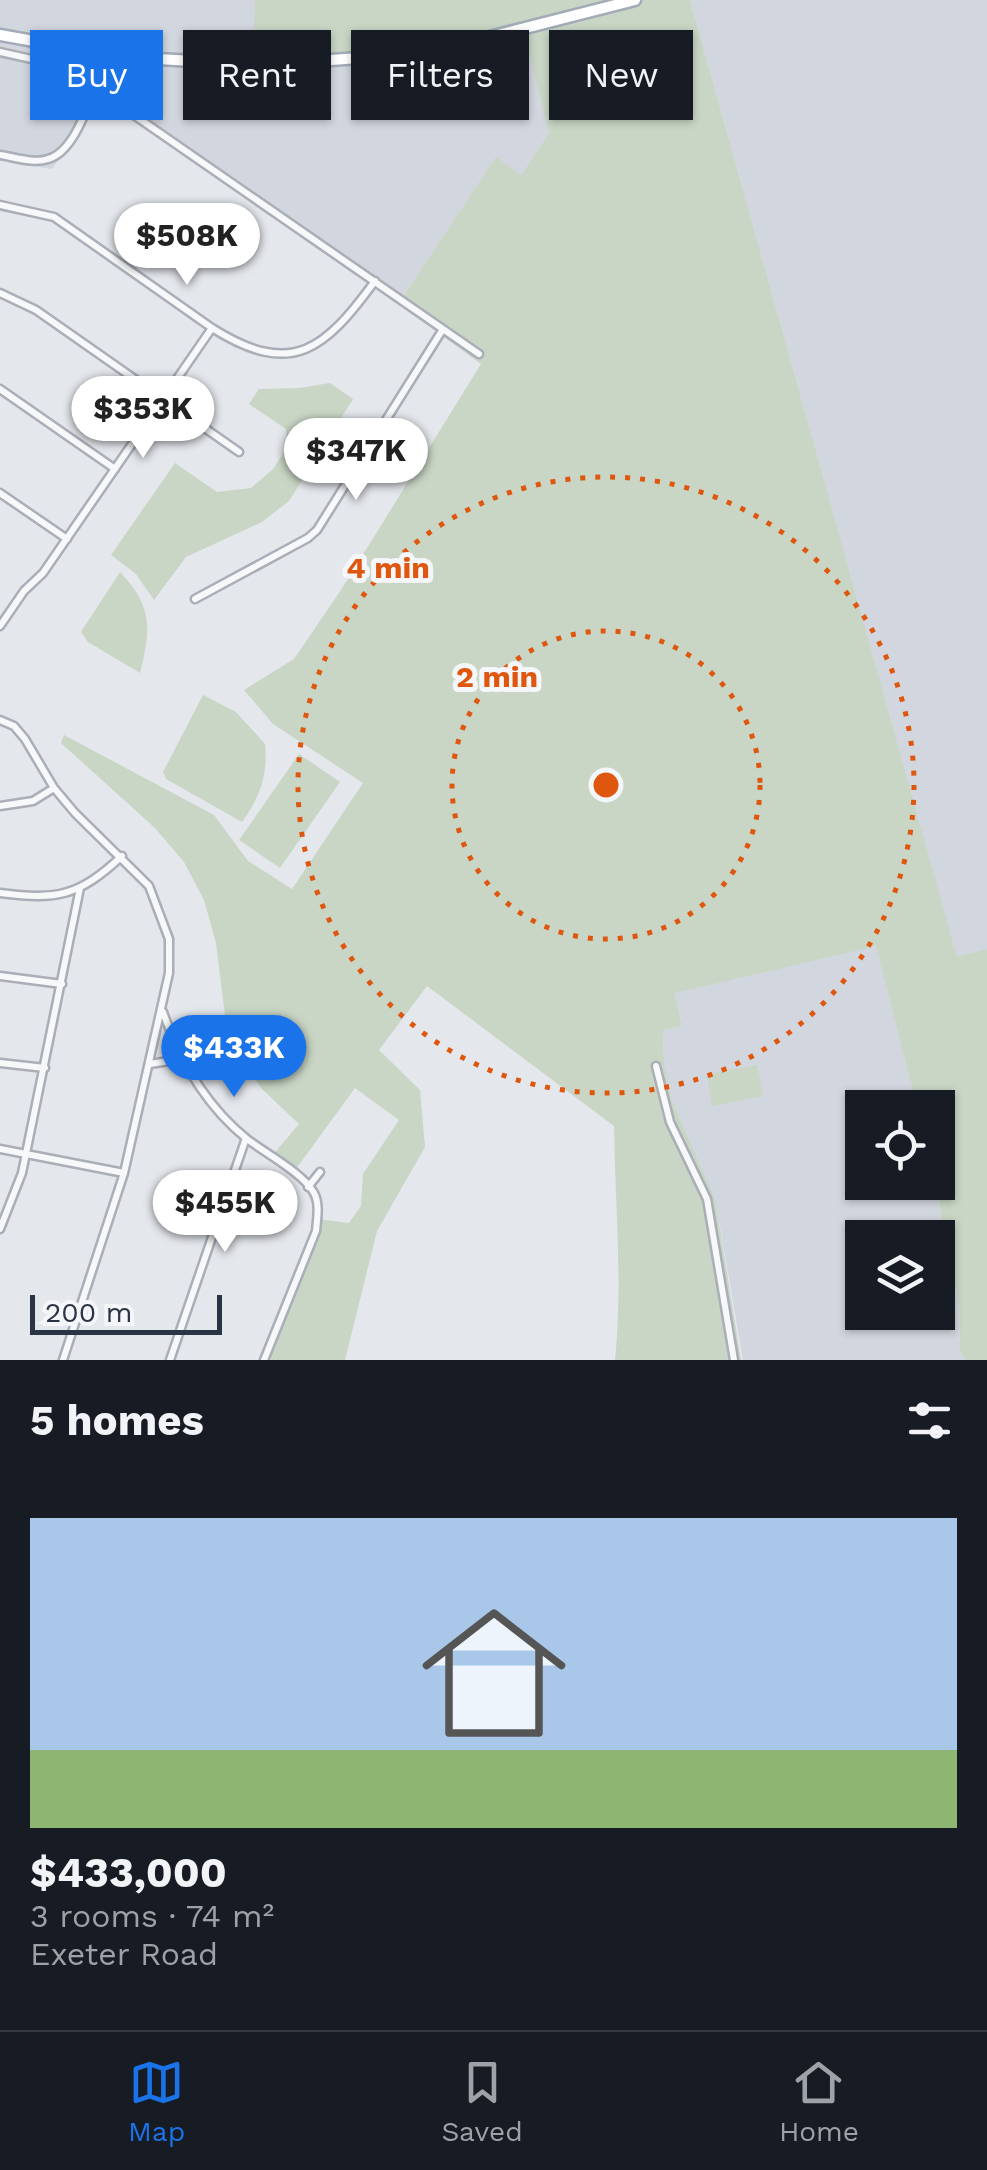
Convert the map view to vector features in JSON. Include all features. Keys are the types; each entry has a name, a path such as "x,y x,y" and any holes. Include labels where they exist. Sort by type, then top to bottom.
{"main road":[{"path":"163,59 263,65 427,52 636,0"},
{"path":"0,34 30,40"}],"street":[{"path":"0,52 30,59"},
{"path":"0,155 41,160 54,156 82,120"},
{"path":"140,120 479,354"},
{"path":"0,204 54,217 212,328 257,351 296,352 330,336 346,321 374,281"},
{"path":"0,293 36,310 239,452"},
{"path":"0,626 67,539 212,328"},
{"path":"194,600 317,530 444,329"},
{"path":"0,389 116,469"},
{"path":"0,493 67,539"},
{"path":"0,720 14,726 75,814 149,886 170,938 162,1009 124,1173 63,1360"},
{"path":"0,806 33,801 54,788"},
{"path":"0,892 46,898 80,888 122,856"},
{"path":"0,1229 11,1206 26,1152 80,888"},
{"path":"0,976 62,984"},
{"path":"162,1009 181,1059 202,1091 246,1138 314,1192 318,1210 316,1231 264,1360"},
{"path":"149,1064 181,1059"},
{"path":"0,1063 45,1068"},
{"path":"656,1066 667,1113 707,1198 734,1360"},
{"path":"170,1360 246,1138"},
{"path":"0,1149 124,1173"},
{"path":"308,1187 320,1172"}],"shaded area":[{"path":"0,0 255,0 253,30 183,30 183,120 331,120 331,55 351,52 351,120 529,120 529,49 549,133 521,175 496,158 401,299 134,120 163,120 163,30 30,30 30,120 86,120 52,169 0,161"},
{"path":"690,0 987,0 987,949 957,958"},
{"path":"868,938 876,945 913,1090 845,1090 845,1200 938,1200 942,1220 845,1220 845,1330 955,1330 955,1286 960,1350 965,1360 743,1360 715,1198 672,1101 664,1063 663,1030 682,1026 675,992"}],"green space":[{"path":"255,0 690,0 957,957 987,949 987,1360 965,1360 960,1350 955,1220 942,1220 938,1200 955,1200 955,1090 913,1090 876,946 675,993 682,1026 663,1030 664,1063 672,1101 715,1198 741,1360 615,1360 618,1273 614,1126 427,986 379,1050 420,1090 425,1147 377,1231 345,1360 264,1360 316,1231 317,1219 349,1223 361,1206 363,1174 399,1120 355,1088 293,1173 272,1156 299,1124 262,1089 228,1040 216,943 204,900 184,862 155,828 61,743 64,735 214,815 248,861 292,889 363,783 273,724 244,690 294,659 481,364 398,304 496,157 521,175 549,133 529,52 529,30 351,30 351,58 331,58 331,30 253,30"},
{"path":"330,383 353,399 289,501 262,522 186,557 154,600 136,574 111,555 175,463 217,492 251,488 273,469 287,448 286,429 249,404 259,389"},
{"path":"120,572 144,608 147,631 140,673 88,642 81,632"},
{"path":"203,695 236,712 265,744 261,785 242,822 166,779 163,772"},
{"path":"299,754 340,782 280,868 239,840"},
{"path":"757,1065 763,1096 712,1106 707,1074"}]}
